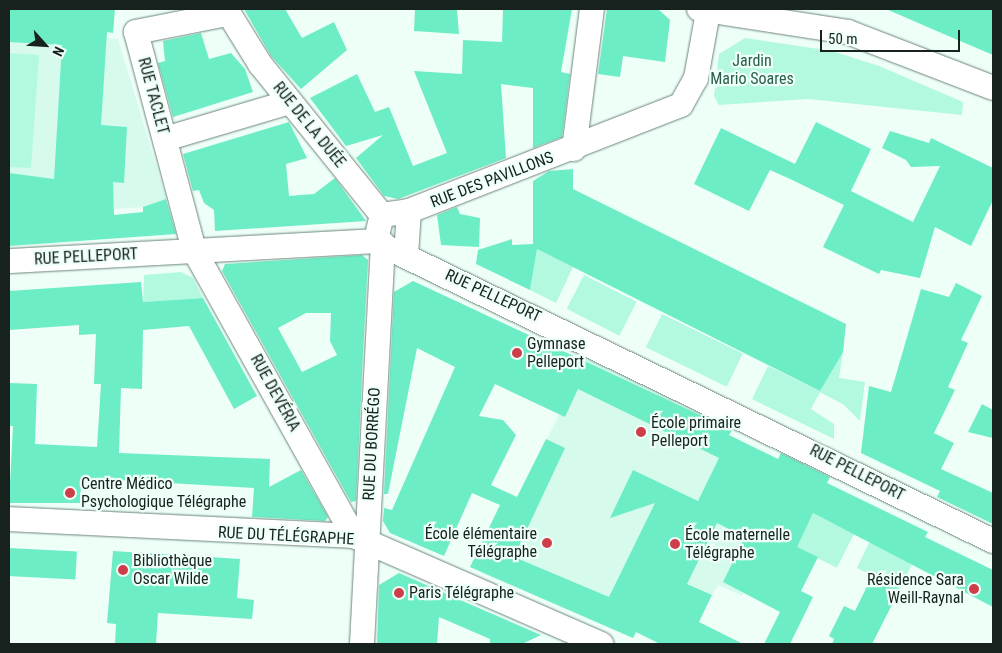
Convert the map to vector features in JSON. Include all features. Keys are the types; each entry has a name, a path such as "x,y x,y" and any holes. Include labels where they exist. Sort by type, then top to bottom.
{"street":[{"name":"RUE DES PAVILLONS","path":"574,149 592,9"},
{"name":"RUE DES PAVILLONS","path":"382,215 409,211 574,149 682,105 696,78 703,10"},
{"path":"703,10 848,32 993,88"},
{"name":"RUE DE LA DUÉE","path":"226,11 290,102 382,215"},
{"name":"RUE TACLET","path":"194,250 136,32 226,11"},
{"path":"165,139 290,102"},
{"name":"RUE DES PAVILLONS","path":"406,255 409,211"},
{"path":"379,243 382,215"},
{"name":"RUE PELLEPORT","path":"9,261 194,250 379,243 993,540"},
{"name":"RUE DU BORRÉGO","path":"362,644 360,540 379,243"},
{"name":"RUE DEVÉRIA","path":"194,250 360,540"},
{"name":"RUE DU TÉLÉGRAPHE","path":"9,519 360,540 601,644"}],"shaded area":[{"path":"9,26 107,32 107,38 118,39 166,198 172,197 143,207 114,209 113,197 9,173"},
{"path":"587,357 733,429 724,444 728,516 761,450 778,459 741,535 764,549 742,596 718,585 712,595 664,573 633,638 482,573"}],"green space":[{"name":"Jardin Mario Soares","path":"745,38 832,51 879,66 963,102 962,115 808,99 719,105 714,96 719,54"},
{"path":"9,53 39,55 31,168 9,167"},
{"path":"537,249 573,267 556,303 530,290"},
{"path":"181,272 193,278 203,298 143,302 144,275"},
{"path":"584,275 637,302 619,336 567,309"},
{"path":"662,314 743,353 727,387 646,347"},
{"path":"844,345 839,378 865,382 860,421 844,405 820,392 811,409 834,424 834,439 752,399 768,366 820,391"},
{"path":"813,513 854,534 837,568 796,547"},
{"path":"870,541 913,562 900,589 857,568"}],"building":[{"path":"9,9 115,9 113,33 107,32 101,125 127,127 124,183 113,182 114,215 143,212 143,207 166,199 176,234 9,246 9,173 54,179 62,45 9,42"},
{"path":"244,9 285,9 302,38 334,22 347,50 301,89 271,56"},
{"path":"415,9 457,9 459,34 414,31"},
{"path":"503,9 572,9 561,72 570,74 562,137 533,148 533,88 501,84 506,158 398,199 384,196 356,158 383,135 346,146 310,98 357,74 375,112 389,107 413,166 447,153 414,71 462,74 463,40 502,42"},
{"path":"607,9 658,9 670,20 665,62 623,56 620,77 598,74"},
{"path":"886,9 993,9 993,55 939,32"},
{"path":"201,33 209,59 231,53 245,69 253,92 173,117 158,63 165,61 163,41"},
{"path":"289,122 307,158 286,164 289,196 314,194 335,178 366,221 215,231 214,210 204,203 199,190 193,191 183,154"},
{"path":"816,122 871,149 851,191 913,222 940,166 911,167 906,160 882,148 890,131 929,143 931,138 993,168 993,200 971,246 935,227 920,278 881,270 879,274 823,247 844,205 770,170 749,211 694,184 721,128 795,164"},
{"path":"573,169 573,189 846,324 843,352 820,391 537,249 530,290 476,264 478,250 512,239 512,245 533,244 533,181 549,171"},
{"path":"457,207 460,214 480,218 479,247 441,245 437,215"},
{"path":"362,255 368,260 356,501 351,502 222,271 225,264","holes":["306,313 331,313 330,341 337,355 302,372 278,328"]},
{"path":"413,281 732,430 729,435 778,459 781,453 830,477 827,483 928,532 925,537 993,570 993,607 813,513 797,547 818,557 801,591 813,597 790,644 764,644 780,612 723,582 745,537 717,523 687,584 712,595 699,622 743,644 660,644 636,632 633,638 470,567 500,505 472,493 444,556 390,533 383,521 384,508 392,510 455,367 417,348 388,494 384,494 394,292","holes":["495,384 565,417 578,389 719,458 698,501 633,470 610,518 655,503 609,597 514,557 565,448 546,439 517,497 491,485 516,435 503,420 479,416"]},
{"path":"141,282 143,302 203,298 257,396 234,409 189,326 143,330 142,389 121,388 119,453 270,459 269,487 301,470 328,517 325,521 252,517 254,488 118,480 118,488 81,486 80,503 9,503 13,426 9,426 9,383 37,384 35,444 97,447 101,384 94,384 96,334 79,335 79,325 9,330 9,291"},
{"path":"956,283 982,296 961,340 968,343 948,387 955,390 934,433 954,443 941,469 993,493 993,524 937,497 940,491 861,453 869,386 891,392 921,289 949,297"},
{"path":"982,404 993,410 993,438 968,432"},
{"path":"9,548 77,552 75,580 9,576"},
{"path":"113,551 240,559 237,598 254,600 252,619 158,613 156,644 115,644 116,624 107,623"},
{"path":"399,573 541,635 522,644 490,644 490,639 439,617 437,644 377,644 379,585"},
{"path":"872,576 900,589 872,644 832,644 834,639 829,636 844,606 855,611"}],"place":[{"name":"Gymnase Pelleport","path":"517,353"},
{"name":"École primaire Pelleport","path":"641,432"},
{"name":"Centre Médico Psychologique Télégraphe","path":"70,493"},
{"name":"École élémentaire Télégraphe","path":"547,543"},
{"name":"École maternelle Télégraphe","path":"675,544"},
{"name":"Bibliothèque Oscar Wilde","path":"123,570"},
{"name":"Résidence Sara Weill-Raynal","path":"974,589"},
{"name":"Paris Télégraphe","path":"399,593"}]}
